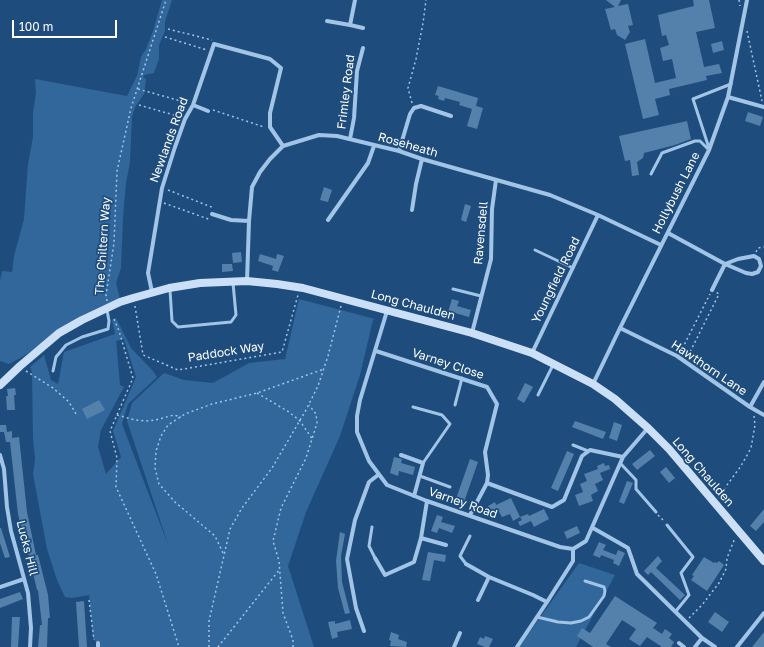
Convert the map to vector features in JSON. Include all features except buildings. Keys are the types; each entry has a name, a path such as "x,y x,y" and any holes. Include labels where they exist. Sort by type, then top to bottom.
{"street":[{"path":"350,25 355,0"},
{"name":"Hollybush Lane","path":"593,384 661,245 710,150 728,97 747,0"},
{"path":"327,21 362,28"},
{"path":"214,44 270,60 281,68 270,113 270,127 283,146"},
{"name":"Newlands Road","path":"152,292 148,273 162,188 214,44"},
{"name":"Frimley Road","path":"350,139 354,118 357,71 363,48"},
{"path":"728,97 764,107"},
{"path":"193,105 208,111"},
{"path":"399,152 410,114 414,108 421,106 451,116"},
{"name":"Roseheath","path":"247,281 252,187 260,172 283,146 319,134 337,136 399,152 422,160 550,196 598,215 661,245"},
{"path":"328,220 368,163 374,146"},
{"path":"412,210 422,160"},
{"name":"Ravensdell","path":"472,334 491,259 492,209 496,180"},
{"path":"212,214 231,220 249,221"},
{"name":"Youngfield Road","path":"532,353 598,215"},
{"path":"668,233 725,264 746,273 752,274 758,272 760,266 759,259 754,256 738,259 725,264 712,290"},
{"name":"Long Chaulden","path":"0,385 59,333 107,308 133,298 169,288 200,283 233,281 277,284 300,288 472,334 532,353 593,384 615,399 669,449 764,561"},
{"name":"Varney Road","path":"387,311 360,400 357,416 357,432 378,475 387,485 427,501 560,547 572,548"},
{"name":"Hawthorn Lane","path":"620,328 677,356 764,416"},
{"name":"Varney Close","path":"376,351 487,387 497,404 485,452 488,474 487,483"},
{"path":"752,409 764,382"},
{"path":"517,647 548,602 573,561 572,548 586,541 623,457 648,428"},
{"path":"470,515 487,483 552,507 564,500 582,456 588,451 590,450 623,457"},
{"name":"Lucks Hill","path":"0,454 4,469 7,507 11,531 28,593 31,628 30,647"},
{"path":"401,455 424,462 414,496"},
{"path":"364,630 356,608 347,559 355,520 369,482 378,475"},
{"path":"375,558 385,575 414,562 427,501"},
{"path":"592,528 628,548 637,574 702,638 715,647"},
{"path":"420,538 446,545"},
{"path":"466,564 489,577 548,602"},
{"path":"478,600 489,577"},
{"path":"0,587 24,579"},
{"path":"737,647 764,613"},
{"path":"454,647 460,633"},
{"path":"695,647 702,638"},
{"path":"678,643 684,647"}],"lane":[{"path":"710,150 693,98 731,84"},
{"path":"651,174 662,153 696,141 700,142 710,150"},
{"path":"535,250 573,268"},
{"path":"169,288 172,322 178,327 231,322 236,315 233,281"},
{"path":"453,289 481,296"},
{"path":"52,371 56,357 66,345 82,337 108,329 110,321 107,308"},
{"path":"538,395 554,363"},
{"path":"455,405 462,378"},
{"path":"413,407 442,415 450,424 424,462"},
{"path":"573,445 588,451"},
{"path":"621,464 636,480 636,489 656,512"},
{"path":"420,476 450,487"},
{"path":"667,525 693,557 681,573 689,595 676,611"},
{"path":"372,528 369,546 375,558"},
{"path":"466,564 460,556 470,536"},
{"path":"537,617 558,622 571,623 581,621 589,617 604,596 605,591 604,587 585,581"}],"path":[{"name":"The Chiltern Way","path":"107,308 106,295 114,243 117,171 131,108 166,0"},
{"path":"414,108 408,88 416,58 426,0"},
{"path":"739,0 764,107"},
{"path":"168,28 212,39 214,44"},
{"path":"165,37 211,51"},
{"path":"138,89 193,105"},
{"path":"139,105 186,119"},
{"path":"208,111 211,110 264,128 270,127"},
{"path":"160,201 211,220 214,207 162,188"},
{"path":"754,256 758,248 764,247"},
{"name":"Paddock Way","path":"133,298 143,355 178,370 282,352 300,288"},
{"path":"677,356 712,290 719,294 685,362"},
{"path":"209,647 209,620 230,529 242,508 272,468 309,405 324,369 343,299"},
{"path":"114,319 133,378 110,431 117,458 116,487 156,574 179,647"},
{"path":"20,366 53,388 69,402 76,414"},
{"path":"224,554 216,536 175,502 159,484 155,468 156,451 161,436 168,425 181,417 212,404 257,393 324,369"},
{"path":"257,393 289,412 300,421 313,440"},
{"path":"293,647 293,640 283,613 280,569 273,541 281,508 306,458 318,423 316,414 309,405"},
{"path":"716,504 726,485 741,466 751,448 755,425 752,409"},
{"path":"117,415 135,420 146,421 174,415 181,417"},
{"path":"656,512 667,525"},
{"path":"686,621 702,605 719,583 726,569 727,558 739,531"},
{"path":"218,647 280,569"},
{"path":"89,600 94,639 98,645"}],"shaded area":[{"path":"162,0 172,0 165,22 165,31 159,45 159,59 154,73 143,77 146,79 144,94 135,107 132,117 130,162 126,183 123,218 121,268 116,283 120,299 100,307 80,318 24,356 9,364 0,361 0,281 2,271 12,272 14,256 24,219 28,164 33,137 33,113 36,93 35,79 127,96 137,76 141,57 153,31"},
{"path":"299,299 375,319 373,320 360,375 340,436 306,512 288,566 314,647 99,647 99,644 93,639 89,595 72,598 65,597 57,580 47,549 33,474 35,459 33,438 32,372 30,367 44,355 51,380 58,384 64,352 115,334 112,320 116,318 131,348 157,377 128,404 122,424 169,547 127,421 132,403 164,373 184,380 213,383 249,363 285,359","holes":["124,339 136,377 113,431 121,457 106,474 98,447 101,430 124,387 120,385 116,341"]},
{"path":"579,563 615,575 576,647 519,647"}]}
